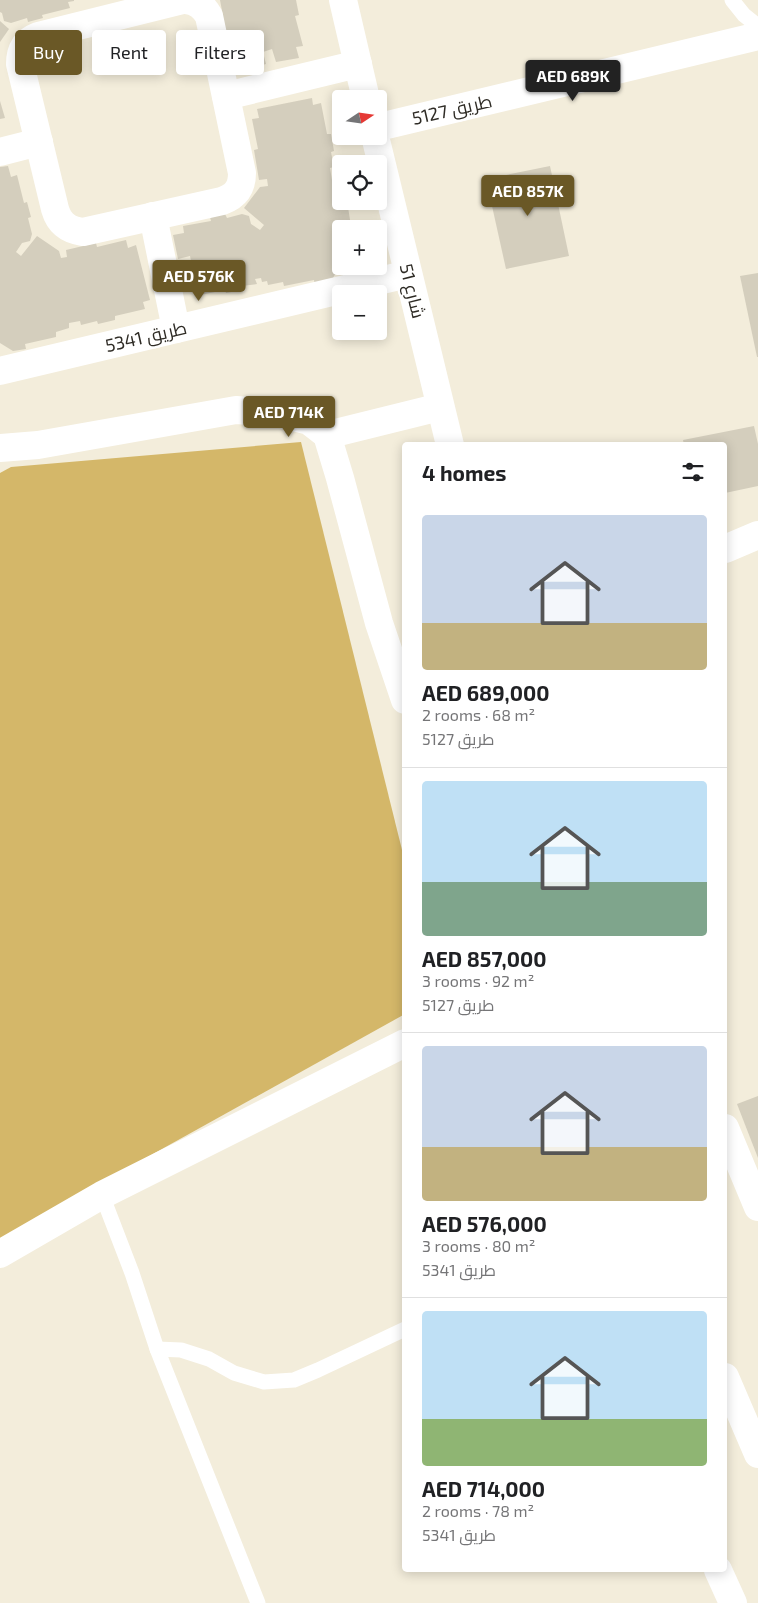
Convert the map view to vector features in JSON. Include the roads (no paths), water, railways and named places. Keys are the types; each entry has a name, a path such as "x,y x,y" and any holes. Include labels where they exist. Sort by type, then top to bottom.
{"street":[{"path":"185,0 200,4 209,16 242,173 241,186 230,198 222,201 82,232 68,228 58,216 20,64 22,50 31,38 103,10 185,0"},
{"path":"343,0 364,90"},
{"name":"طريق 5127","path":"388,125 758,36"},
{"path":"226,96 358,64"},
{"path":"0,152 39,142"},
{"name":"شارع 51","path":"377,145 449,442"},
{"path":"153,216 176,329"},
{"name":"طريق 5341","path":"0,371 408,274"},
{"path":"327,435 440,407"},
{"path":"0,448 38,445 236,410 277,413 309,420 327,435 379,623 402,691"},
{"path":"727,548 758,535"},
{"path":"0,1254 102,1195 402,1045"},
{"path":"727,1133 758,1207"},
{"path":"727,1382 758,1454"},
{"path":"719,1572 733,1603"}],"lane":[{"path":"732,0 744,16 758,26"},
{"path":"102,1195 132,1274 157,1348 258,1603"},
{"path":"157,1348 181,1350 209,1359 234,1373 264,1382 294,1380 402,1329"}]}
